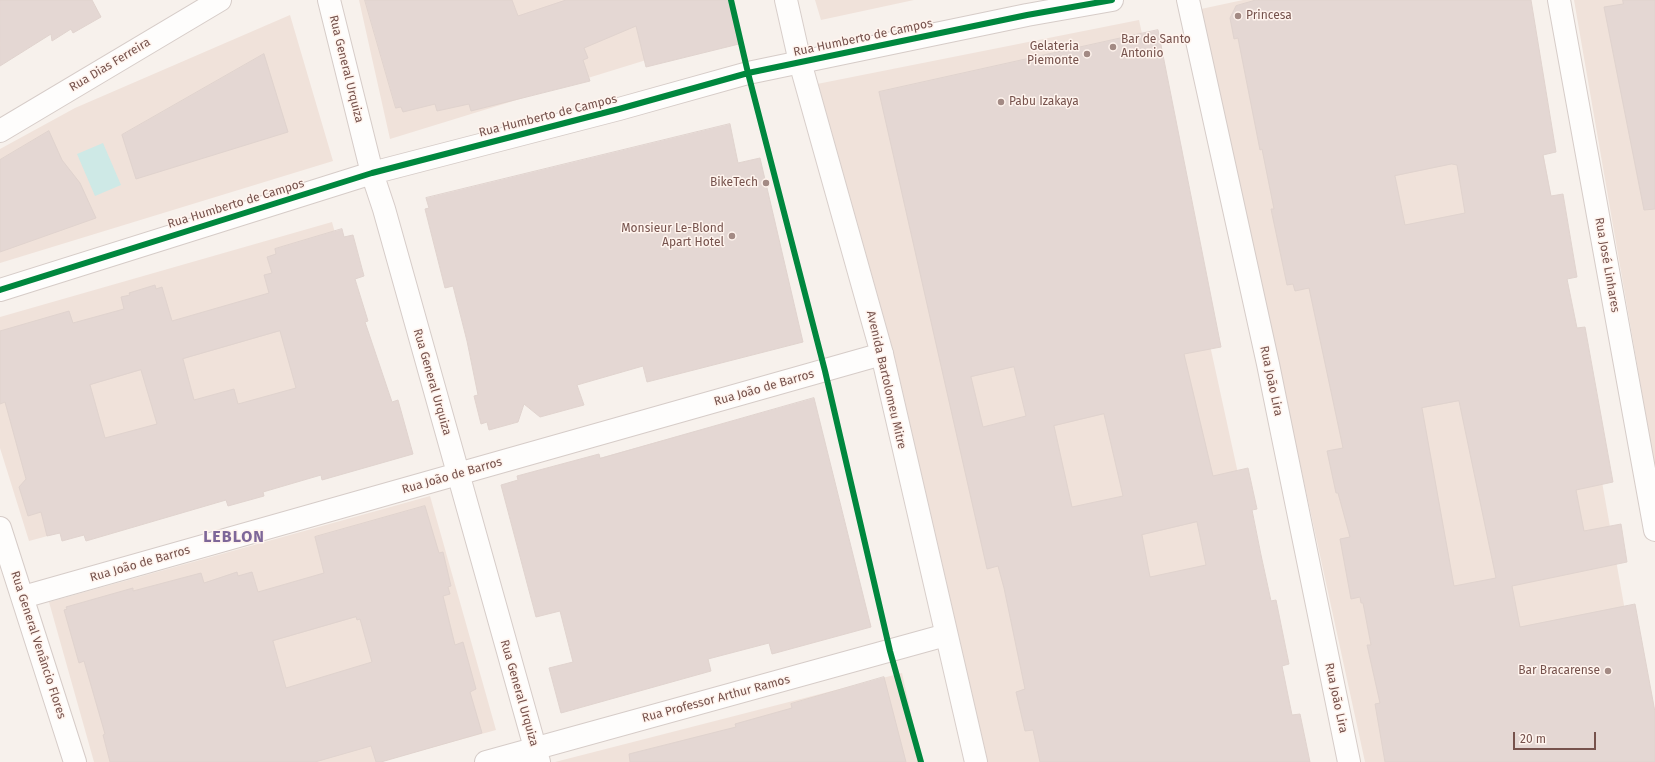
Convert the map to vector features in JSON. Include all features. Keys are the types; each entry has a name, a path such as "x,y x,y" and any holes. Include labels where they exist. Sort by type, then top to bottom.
{"street":[{"name":"Rua Dias Ferreira","path":"0,131 220,0"},
{"name":"Rua General Urquiza","path":"329,0 372,173 384,209 457,474 537,755"},
{"name":"Avenida Bartolomeu Mitre","path":"786,0 800,62 882,354 976,762"},
{"name":"Rua Humberto de Campos","path":"0,290 372,173 619,109 748,73 1027,15 1112,0"},
{"name":"Rua João Lira","path":"1188,0 1268,364 1350,762"},
{"name":"Rua José Linhares","path":"1559,0 1655,530"},
{"name":"Rua João de Barros","path":"23,598 882,354"},
{"name":"Rua General Venâncio Flores","path":"0,528 75,762"},
{"name":"Rua Professor Arthur Ramos","path":"486,762 537,755 946,635"}],"shaded area":[{"path":"359,0 729,0 737,32 390,139"},
{"path":"815,0 914,0 821,20"},
{"path":"1243,0 1516,0 1652,762 1365,762 1201,9"},
{"path":"1574,0 1655,0 1655,468"},
{"path":"290,15 333,161 0,263 0,149 75,108"},
{"path":"1139,20 1301,762 978,762 812,85"},
{"path":"332,222 393,443 29,541 0,448 0,317"},
{"path":"430,496 496,730 379,762 94,762 49,602"},
{"path":"902,673 922,762 555,762"}],"water":[{"path":"103,143 121,185 95,196 77,154"}],"building":[{"path":"0,0 92,0 101,17 73,33 71,29 52,41 51,34 0,66"},
{"path":"365,0 512,0 518,16 566,0 728,0 739,44 646,67 636,26 584,48 588,58 583,60 590,81 471,111 469,104 437,111 435,104 403,112 401,107 396,108"},
{"path":"1256,0 1531,0 1556,152 1543,155 1551,196 1563,194 1577,277 1567,279 1577,328 1585,327 1613,482 1576,490 1584,531 1621,524 1627,562 1512,586 1520,627 1635,604 1655,712 1655,762 1385,762 1375,704 1380,703 1367,645 1371,645 1363,603 1361,603 1360,597 1351,599 1340,539 1350,537 1338,493 1336,493 1327,451 1343,448 1309,288 1295,291 1293,284 1287,285 1271,209 1274,209 1262,149 1260,150 1238,38 1234,39 1230,18 1236,6","holes":["1452,164 1457,165 1465,213 1405,225 1395,176","1459,401 1496,578 1454,586 1422,408"]},
{"path":"1623,0 1655,0 1655,209 1644,210 1604,7 1623,4"},
{"path":"1158,30 1221,347 1184,354 1213,476 1248,468 1257,509 1252,510 1261,555 1271,601 1276,600 1289,664 1282,666 1292,715 1300,714 1310,762 1040,762 1033,730 1025,731 1016,692 1025,689 1004,588 998,566 987,569 879,92","holes":["1014,367 1026,416 983,427 971,377","1104,414 1123,496 1072,507 1054,426","1197,522 1206,565 1150,577 1142,535"]},
{"path":"264,54 288,132 136,179 122,135"},
{"path":"730,124 738,163 760,158 803,342 647,382 643,366 577,385 584,405 540,417 524,404 518,422 489,430 487,422 481,424 474,396 478,395 467,341 453,286 445,288 425,209 429,208 426,198"},
{"path":"49,131 62,160 80,183 96,218 0,252 0,160"},
{"path":"342,229 344,237 353,235 364,276 355,279 368,321 365,322 392,402 398,400 413,454 322,480 321,475 263,492 264,496 228,506 226,500 86,541 84,535 62,541 60,533 47,536 41,512 28,516 19,487 26,479 5,402 0,404 0,331 69,311 73,323 124,309 121,297 155,285 156,289 162,287 172,321 269,293 264,275 272,273 267,257 276,254 275,249","holes":["280,331 296,388 238,404 234,389 194,400 183,359","141,370 157,424 105,438 90,385"]},
{"path":"814,398 871,627 772,654 769,643 708,659 711,671 561,713 549,668 573,662 560,611 536,617 501,485 518,480 517,476 599,454 600,458"},
{"path":"425,506 439,553 443,552 451,586 448,587 450,594 443,596 455,645 463,642 476,689 470,692 482,733 381,762 376,762 371,746 315,762 110,762 103,735 105,734 84,661 79,663 64,610 67,609 66,607 133,588 133,591 201,573 204,583 237,572 238,576 252,572 258,592 324,573 315,537","holes":["356,617 357,620 360,619 372,662 286,688 273,641"]},
{"path":"884,677 906,762 630,762 629,754 736,727 735,724 792,708 791,704"}],"cycle path":[{"path":"731,0 748,73 825,371 890,651 921,762"},
{"path":"0,290 372,173 619,109 748,73 1027,15 1112,0"}],"place":[{"name":"Princesa","path":"1238,16"},
{"name":"Bar de Santo Antonio","path":"1113,47"},
{"name":"Gelateria Piemonte","path":"1087,54"},
{"name":"Pabu Izakaya","path":"1001,102"},
{"name":"BikeTech","path":"766,183"},
{"name":"Monsieur Le-Blond Apart Hotel","path":"732,236"},
{"name":"Bar Bracarense","path":"1608,671"}],"district":[{"name":"LEBLON","path":"234,538"}]}
